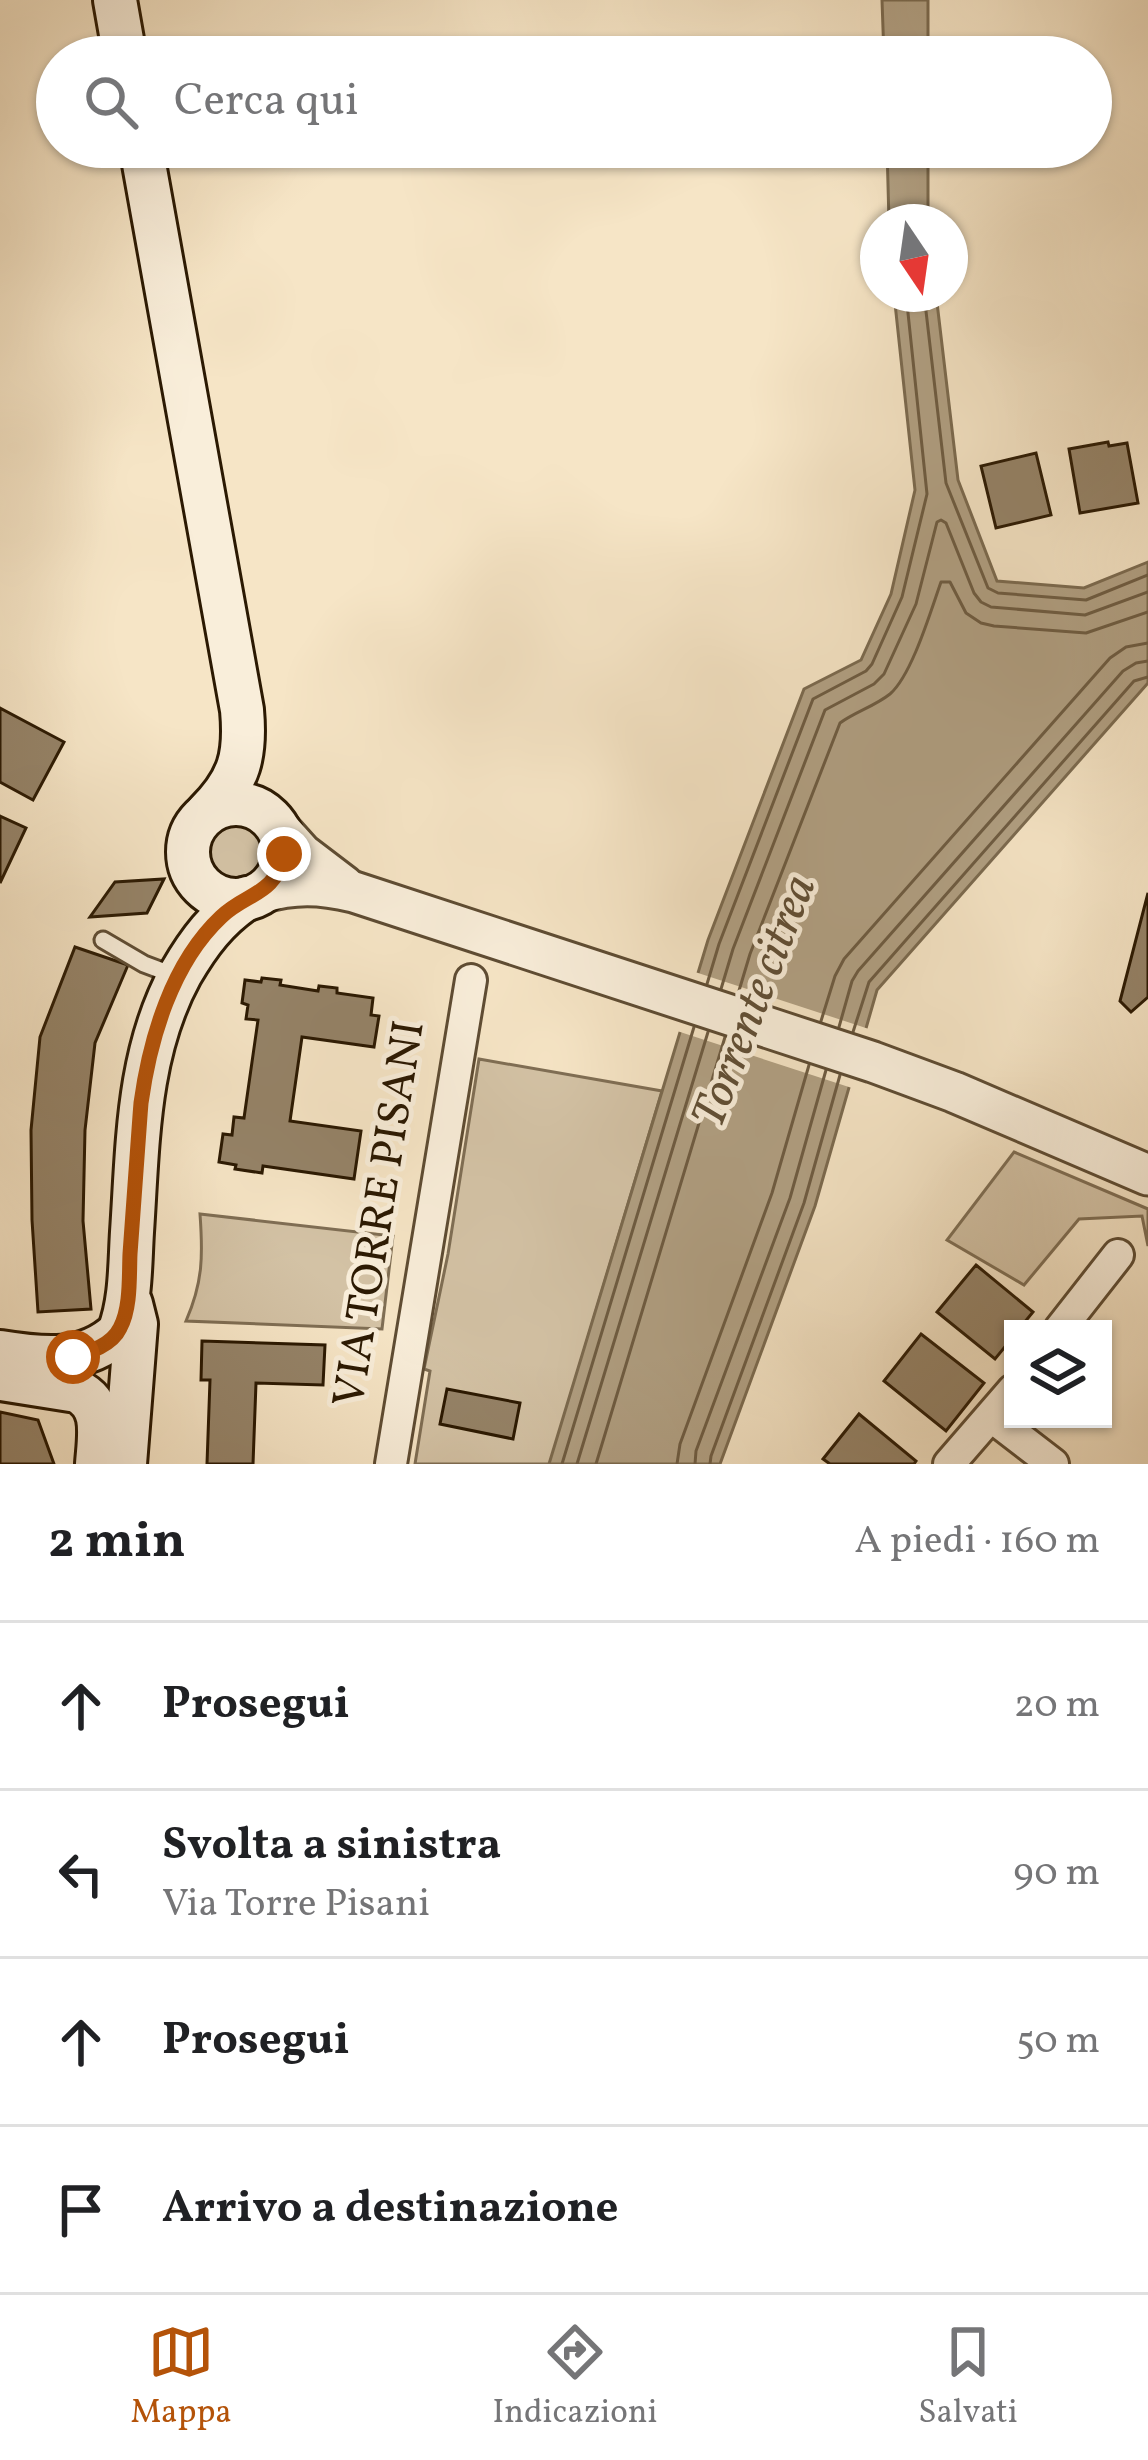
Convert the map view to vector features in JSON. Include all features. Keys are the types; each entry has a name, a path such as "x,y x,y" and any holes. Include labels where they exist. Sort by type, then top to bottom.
{"main road":[{"path":"115,0 121,36"},
{"path":"102,1451 120,1340 145,1074 193,917 189,840 229,787 243,755 242,710 145,168"},
{"path":"174,984 220,918 273,883 281,869 282,839 242,710"},
{"path":"207,813 221,806 252,806 276,825"},
{"path":"192,872 215,895 254,896"},
{"path":"0,1352 73,1357 120,1340"},
{"path":"0,1366 120,1340"},
{"path":"120,1340 125,1464"},
{"path":"0,1378 87,1396 94,1406 102,1451"}],"street":[{"path":"276,825 312,863 354,892"},
{"path":"254,896 296,884 354,892 873,1062 1148,1175"},
{"name":"VIA TORRE PISANI","path":"391,1464 471,980"},
{"path":"1067,1320 1118,1255"},
{"path":"949,1464 1004,1402"},
{"path":"992,1417 1053,1464"}],"lane":[{"path":"103,940 174,984"}],"shaded area":[{"path":"236,820 258,830 268,852 258,874 236,884 214,874 204,852 214,830"},
{"path":"479,1059 662,1091 550,1464 415,1464 430,1371 424,1369"},
{"path":"1014,1152 1148,1209 1148,1246 1142,1216 1079,1219 1024,1285 947,1240"},
{"path":"200,1214 393,1236 382,1329 186,1321 200,1269"}],"water":[{"path":"882,0 928,0 928,36 883,36"},
{"path":"888,168 928,168 928,204 889,204"},
{"name":"Torrente citrea","path":"896,312 938,312 958,480 997,581 1084,588 1148,562 1148,683 877,990 815,1206 720,1464 549,1464 708,940 804,689 861,660 891,594 915,490"}],"pier":[{"path":"692,971 872,1030 855,1089 674,1030"}],"building":[{"path":"1108,442 1109,446 1127,443 1138,503 1080,513 1069,449"},
{"path":"1036,453 1051,515 996,528 981,466"},
{"path":"0,708 64,742 33,800 0,782"},
{"path":"0,816 26,828 0,883"},
{"path":"164,879 147,913 90,917 115,882"},
{"path":"1148,893 1148,997 1131,1012 1120,1001"},
{"path":"75,947 128,965 95,1043 85,1130 83,1221 91,1309 38,1312 31,1130 40,1037"},
{"path":"262,978 281,980 280,985 318,991 319,986 337,988 337,993 373,998 371,1015 379,1016 374,1047 302,1037 290,1121 361,1131 354,1179 263,1166 262,1173 219,1162 223,1134 232,1135 234,1117 244,1118 258,1020 246,1019 245,980 261,982"},
{"path":"976,1265 1033,1312 1026,1320 1004,1320 1004,1348 995,1359 937,1312"},
{"path":"921,1334 984,1383 946,1431 884,1381"},
{"path":"202,1341 325,1345 323,1385 256,1383 253,1464 207,1464 210,1380 201,1380"},
{"path":"447,1389 520,1403 513,1439 440,1424"},
{"path":"0,1412 38,1420 54,1464 0,1464"},
{"path":"859,1414 914,1464 830,1464 823,1459"}],"route":[{"path":"73,1357 109,1341 123,1322 141,1103 163,1007 195,948 220,918 273,883 284,854"}]}
